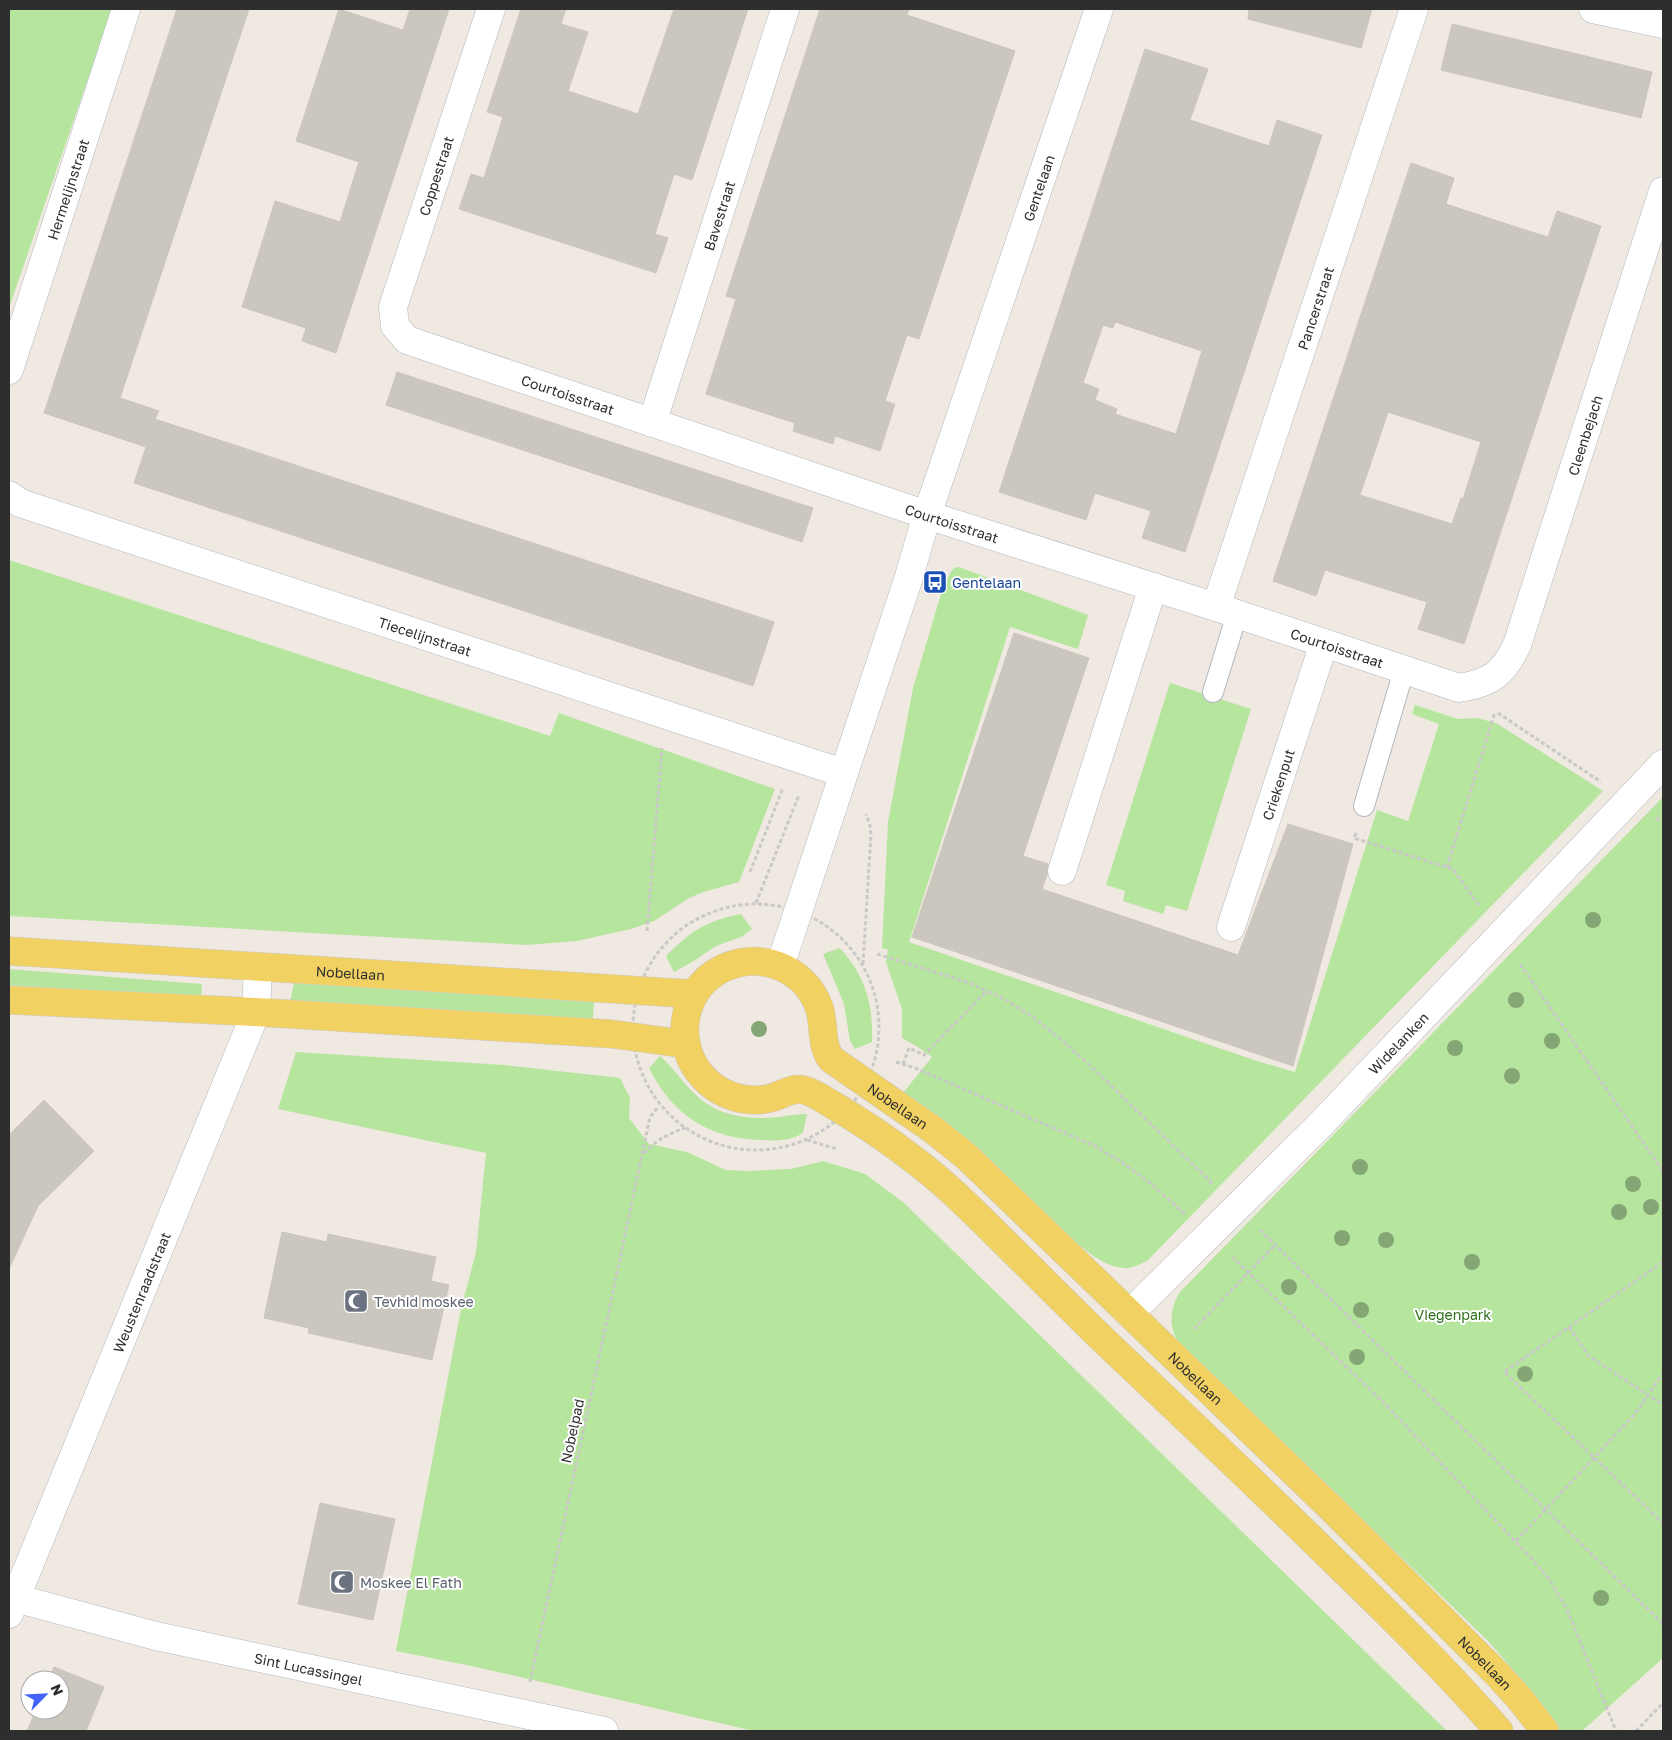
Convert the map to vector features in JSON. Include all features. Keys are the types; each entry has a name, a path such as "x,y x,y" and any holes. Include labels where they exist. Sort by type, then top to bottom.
{"main road":[{"name":"Nobellaan","path":"9,951 693,994"},
{"path":"780,966 766,962 751,961 729,966 710,976 693,994 686,1012 685,1044 693,1064 705,1080 722,1092 752,1100 762,1100 790,1090 800,1089 813,1093 846,1112 911,1157 944,1183 1103,1340 1379,1604 1450,1676 1499,1731"},
{"name":"Nobellaan","path":"780,966 798,978 812,993 822,1018 825,1051 831,1060 932,1130 967,1158 1329,1506 1474,1650 1520,1699 1545,1731"},
{"path":"9,1000 256,1012 634,1036 685,1044"}],"street":[{"name":"Hermelijnstraat","path":"9,370 126,9"},
{"name":"Coppestraat","path":"407,340 395,326 393,307 491,9"},
{"name":"Bavestraat","path":"652,423 785,9"},
{"name":"Gentelaan","path":"780,966 928,515 1099,9"},
{"name":"Pancerstraat","path":"1226,611 1414,9"},
{"path":"1593,9 1663,24"},
{"name":"Cleenbejach","path":"1490,679 1510,660 1518,645 1663,191"},
{"name":"Courtoisstraat","path":"407,340 928,515 1459,688 1490,679"},
{"name":"Tiecelijnstraat","path":"9,495 20,503 843,773"},
{"path":"1062,871 1153,587"},
{"name":"Criekenput","path":"1231,927 1324,643"},
{"name":"Widelanken","path":"1129,1314 1321,1124 1663,764"},
{"name":"Weustenraadstraat","path":"12,1606 256,1012 258,968"},
{"name":"Sint Lucassingel","path":"12,1606 604,1731"}],"lane":[{"path":"1213,692 1226,611"},
{"path":"1364,806 1404,670"}],"path":[{"path":"1446,867 1496,711 1490,679"},
{"path":"1496,711 1628,801 1663,822"},
{"path":"646,930 664,715"},
{"path":"750,872 795,757"},
{"path":"843,773 867,818 871,834 863,965"},
{"path":"756,903 778,905 799,911 818,920 836,932 851,947 863,965 873,986 879,1009 880,1032 877,1056 867,1084 846,1112 828,1128 807,1140 785,1148 762,1151 740,1150 717,1144 685,1128 658,1106 647,1085 638,1061 634,1036 634,1012 639,990 646,972 668,940 683,928 700,917 718,909 756,903"},
{"path":"903,1064 909,1048 924,1055 987,991"},
{"path":"894,1061 1095,1146 1123,1162 1209,1235 1382,1400 1516,1541 1549,1579 1567,1609 1616,1731"},
{"name":"Nobelpad","path":"523,1714 644,1154 650,1117 658,1106"},
{"path":"644,1154 662,1137 685,1128"},
{"path":"1170,1354 1275,1245"},
{"path":"1663,1262 1504,1372 1663,1523"},
{"path":"1569,1327 1589,1356 1663,1405"},
{"path":"1516,1541 1635,1414 1663,1373"},
{"path":"1546,1509 1663,1624"},
{"path":"1636,1731 1663,1703"}],"green space":[{"path":"9,9 112,9 9,308"},
{"path":"9,560 550,736 559,713 775,789 739,882 689,898 654,921 631,929 577,941 526,945 9,916"},
{"path":"959,567 1088,615 1078,649 1010,627 909,942 1257,1061 1295,1072 1377,810 1408,821 1439,724 1412,714 1415,705 1458,719 1477,718 1496,723 1603,791 1147,1261 1130,1268 1116,1267 1088,1252 903,1093 932,1057 902,1038 902,1009 886,962 888,950 882,948 888,822 913,688 941,594 950,573 954,568"},
{"path":"1170,683 1251,709 1187,911 1166,905 1163,914 1123,901 1125,891 1106,885"},
{"name":"Viegenpark","path":"1663,797 1663,1658 1582,1731 1559,1731 1527,1686 1489,1642 1177,1340 1172,1328 1172,1316 1179,1293"},
{"path":"741,914 752,929 741,937 716,946 674,972 666,956 683,940 708,924"},
{"path":"840,948 862,980 871,1015 872,1042 855,1049 850,1041 844,1004 823,954"},
{"path":"9,969 202,984 201,997 9,985"},
{"path":"294,983 594,1001 593,1019 290,1002"},
{"path":"296,1052 504,1065 620,1078 630,1098 629,1118 649,1144 687,1152 726,1170 791,1169 823,1161 865,1174 903,1202 1447,1731 754,1731 476,1667 396,1651 461,1309 476,1252 486,1153 278,1109"},
{"path":"660,1056 701,1100 718,1110 754,1118 807,1114 803,1133 783,1140 743,1139 709,1129 681,1111 658,1085 649,1068"}],"building":[{"path":"177,9 249,9 120,398 159,411 155,419 774,622 753,686 134,483 146,447 44,413"},
{"path":"339,9 403,30 410,9 449,9 336,353 302,341 306,328 242,307 275,201 340,222 359,162 296,141"},
{"path":"521,9 566,9 561,24 588,32 568,91 638,114 674,9 748,9 692,180 674,174 655,234 668,238 656,273 459,209 471,174 484,178 503,117 487,112"},
{"path":"820,9 909,9 907,15 1015,51 919,339 907,335 885,401 895,404 880,451 835,436 833,444 793,431 795,423 706,394 736,299 726,296"},
{"path":"1249,9 1372,9 1361,48 1248,19"},
{"path":"1452,24 1652,72 1641,118 1441,70"},
{"path":"1145,49 1208,69 1190,120 1269,146 1277,120 1322,135 1185,552 1142,538 1151,511 1095,493 1086,520 999,492","holes":["1115,322 1202,351 1176,434 1115,414 1117,409 1095,400 1099,389 1083,383 1103,325 1113,328"]},
{"path":"1411,163 1454,178 1446,204 1548,237 1557,211 1601,226 1464,644 1418,629 1427,602 1325,570 1316,596 1273,581","holes":["1388,412 1481,442 1463,499 1461,498 1452,524 1360,495"]},
{"path":"397,372 813,508 802,542 386,405"},
{"path":"1014,633 1089,658 1023,856 1048,864 1047,875 1042,889 1238,955 1288,824 1353,844 1293,1066 912,937"},
{"path":"44,1100 94,1151 38,1206 9,1269 9,1135"},
{"name":"Tevhid moskee","path":"282,1232 327,1242 328,1234 436,1257 431,1281 449,1285 432,1360 308,1333 309,1328 264,1318"},
{"name":"Moskee El Fath","path":"320,1503 395,1519 373,1620 298,1604"},
{"path":"70,1673 104,1687 86,1731 27,1731 32,1720 70,1720"}],"place":[{"name":"Gentelaan","path":"935,582"},
{"name":"Tevhid moskee","path":"356,1301"},
{"name":"Moskee El Fath","path":"342,1582"}]}
